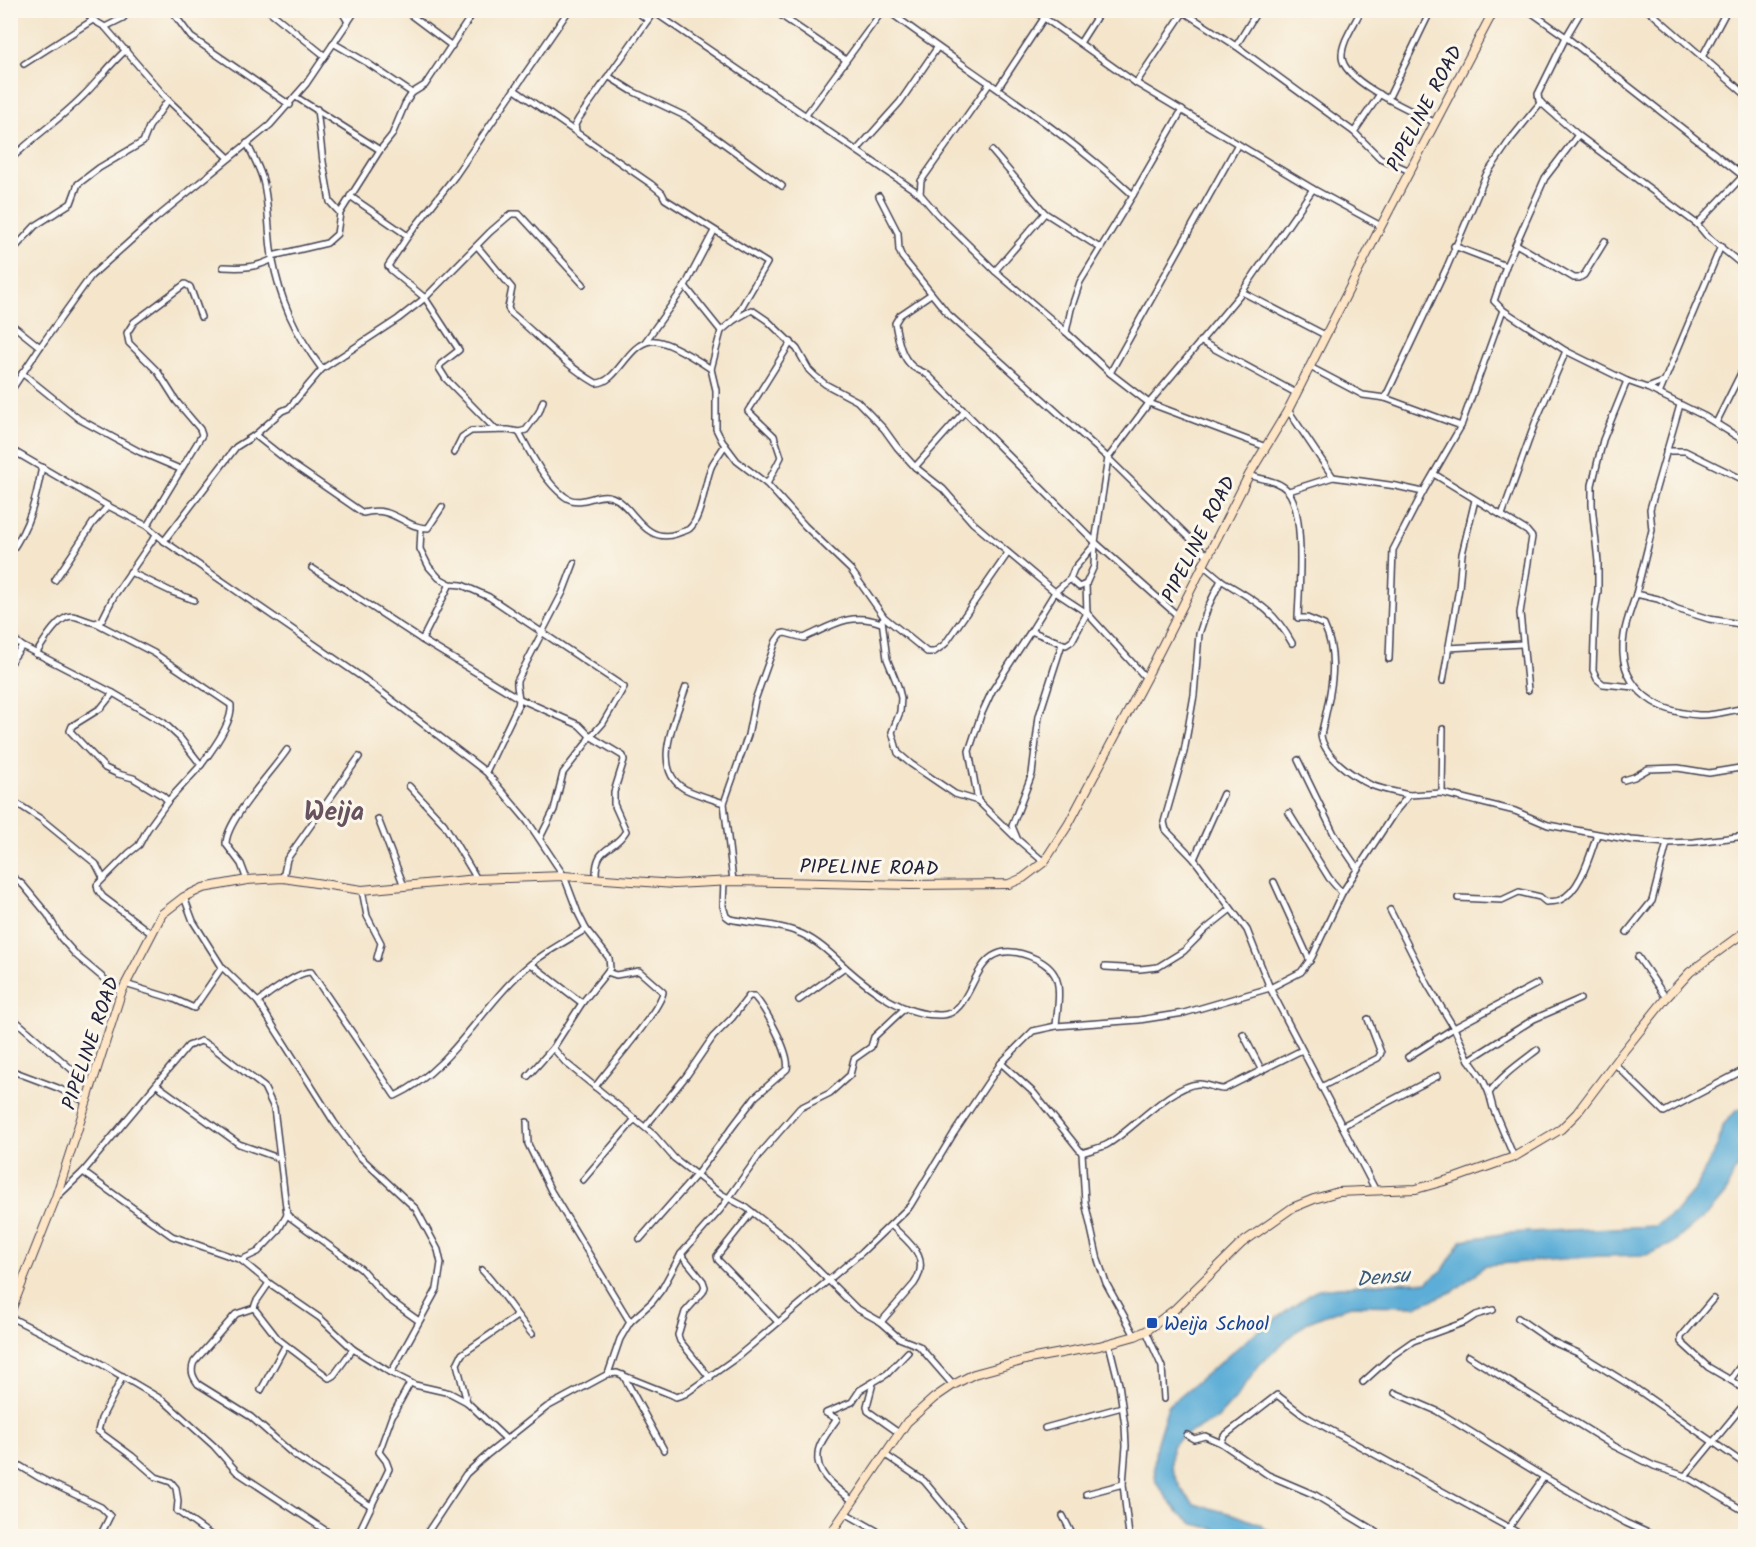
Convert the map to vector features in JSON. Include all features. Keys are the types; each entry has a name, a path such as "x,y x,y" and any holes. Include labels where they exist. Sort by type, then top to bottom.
{"street":[{"path":"84,10 93,20 105,27 168,100 229,158"},
{"path":"105,27 123,18 130,10"},
{"path":"171,10 191,37 290,105"},
{"path":"268,10 325,56"},
{"path":"341,10 348,22"},
{"path":"10,392 92,276 154,219 270,125 290,105 356,10"},
{"path":"404,10 452,46"},
{"path":"223,267 246,268 264,264 272,257 327,243 337,234 340,213 392,135 396,122 412,93 425,85 475,10"},
{"path":"496,430 446,379 441,371 441,364 459,350 425,298 388,266 408,236 455,176 569,10"},
{"path":"635,10 648,20"},
{"path":"773,10 846,60"},
{"path":"806,116 885,10 998,88 1084,153 1133,195"},
{"path":"1033,10 1136,83 1313,189 1381,226"},
{"path":"1080,43 1101,10"},
{"path":"1236,46 1258,10"},
{"path":"1361,10 1345,44 1342,57 1345,69 1388,99 1434,122"},
{"path":"1388,99 1431,10"},
{"name":"PIPELINE ROAD","path":"10,1312 75,1144 86,1102 125,984 162,914 184,897 203,888 247,880 283,878 362,890 477,879 564,876 674,884 733,881 911,885 1009,884 1023,878 1044,862 1068,825 1249,475 1288,410 1434,122 1494,10"},
{"path":"1528,10 1744,174 1697,224"},
{"path":"1582,10 1538,94 1541,102 1578,135 1697,224 1707,236 1746,268"},
{"path":"1647,10 1655,13 1746,95"},
{"path":"1702,57 1727,10"},
{"path":"576,130 575,125 579,118 654,11 920,194 995,271 1110,373 1149,403 1266,447"},
{"path":"1136,83 1184,11 1354,132 1380,158 1410,171"},
{"path":"998,88 1044,18"},
{"path":"24,64 93,20"},
{"path":"333,43 412,93"},
{"path":"858,150 900,102 937,48"},
{"path":"10,160 81,98 108,66 126,50"},
{"path":"608,76 632,91 687,117 782,186"},
{"path":"920,194 921,182 990,83"},
{"path":"515,90 651,184 662,193 665,199 767,263 734,320"},
{"path":"1354,132 1380,94"},
{"path":"296,97 380,150"},
{"path":"12,251 35,226 71,203 78,184 99,168 142,142 149,127 168,100"},
{"path":"1385,398 1486,175 1510,140 1541,102"},
{"path":"317,109 322,162 330,202 340,213"},
{"path":"1066,332 1080,282 1182,110"},
{"path":"1578,135 1545,178 1506,266 1494,301 1503,310 1566,351 1659,394 1716,423 1746,442"},
{"path":"247,143 263,178 272,257 282,297 292,325 322,369"},
{"path":"1110,373 1238,144"},
{"path":"992,151 1045,213 1100,248"},
{"path":"1031,631 1070,645 1087,613 1086,584 1094,567 1095,543 1108,458 1149,403 1242,292 1313,189"},
{"path":"351,196 408,236"},
{"path":"879,196 898,233 899,250 902,257 948,314 1108,458 1207,555"},
{"path":"995,271 1045,213"},
{"path":"164,541 236,447 289,408 322,369 398,319 425,298 512,214 519,214 583,284"},
{"path":"644,344 685,286 714,231"},
{"path":"1516,244 1574,279 1584,274 1605,242"},
{"path":"477,246 512,288 508,308 510,312 545,341 555,354 596,383 600,384 607,380 637,347 650,341 657,341 675,348 711,369"},
{"path":"1454,246 1506,266"},
{"path":"1659,394 1721,246"},
{"path":"147,526 202,435 158,372 129,343 127,333 134,322 185,284 190,287 201,317"},
{"path":"685,286 721,331"},
{"path":"1242,292 1325,335"},
{"path":"931,294 900,315 895,323 903,357 913,367 925,371 1095,543 1177,615"},
{"path":"1008,553 945,644 934,652 927,652 882,620 851,570 805,526 767,484 737,461 716,429 716,390 711,369 721,331 734,320 752,310 768,321 791,342 815,376 857,401 915,467 943,489 973,523 1055,592 1087,613 1146,678"},
{"path":"1389,659 1393,550 1461,426 1503,310"},
{"path":"10,323 40,347"},
{"path":"1200,341 1296,393"},
{"path":"767,484 781,457 774,436 748,411 791,342"},
{"path":"1502,515 1535,423 1566,351"},
{"path":"1716,423 1746,363"},
{"path":"1310,367 1363,395 1385,398 1461,426"},
{"path":"22,373 79,419 140,452 180,469"},
{"path":"1627,381 1603,440 1592,485 1598,562 1593,670 1597,679 1603,684 1634,687"},
{"path":"1647,388 1663,382"},
{"path":"454,453 462,437 471,431 519,432 526,430 543,401"},
{"path":"1680,405 1650,509 1652,530 1624,635 1623,651 1627,674 1634,687 1650,701 1673,710 1700,715 1746,708"},
{"path":"1288,410 1333,477"},
{"path":"915,467 965,411"},
{"path":"519,432 531,454 564,497 574,502 604,496 614,497 634,518 653,533 669,536 689,529 694,522 712,465 725,445"},
{"path":"255,435 289,462 363,513 376,510 386,511 421,528 428,528 442,507"},
{"path":"10,449 147,526 164,541 363,678 486,772 540,838 564,876 586,929 609,958 607,972 582,1003 553,1048 528,1076"},
{"path":"1666,451 1684,451 1746,482"},
{"path":"10,553 19,541 33,512 42,467"},
{"path":"1434,474 1527,531 1532,537 1520,613 1528,690"},
{"path":"1249,475 1264,481 1278,482 1289,491 1299,527 1298,618 1307,618 1324,625 1331,645 1332,678 1321,735 1322,743 1333,757 1370,784 1409,795 1442,793 1515,810 1548,825 1631,840 1667,843 1746,836"},
{"path":"1289,491 1333,477 1423,492"},
{"path":"1443,681 1459,588 1462,554 1475,500"},
{"path":"56,580 93,523 108,506"},
{"path":"421,528 420,549 429,567 439,578 489,597 624,687 603,723 590,736 563,773 554,810 540,838"},
{"path":"96,623 102,620 110,602 156,535"},
{"path":"978,801 969,751 992,691 1055,592 1070,579 1074,568 1095,543"},
{"path":"486,772 520,699 517,681 563,592 574,563"},
{"path":"1202,564 1221,580 1262,604 1281,624 1292,643"},
{"path":"312,568 422,640 520,699 579,725 590,736 623,756 624,760 614,792 614,804 626,831 598,858 596,878"},
{"path":"130,572 194,600"},
{"path":"1070,579 1079,586 1086,584"},
{"path":"1221,580 1208,607 1199,634 1192,707 1184,752 1164,822 1166,830 1194,859 1247,930 1270,988 1376,1191"},
{"path":"422,640 450,584"},
{"path":"1636,594 1658,599 1677,609 1709,619 1740,624"},
{"path":"36,654 53,628 64,618 74,616 96,623 154,653 231,705 222,734 201,765 168,801 139,845 129,852 98,885 98,890 103,897 152,934"},
{"path":"733,881 724,803 748,735 755,700 781,634 804,638 833,624 853,618 882,620"},
{"path":"882,620 887,659 901,698 900,712 892,732 898,753 910,764 955,794 978,801 1044,862"},
{"path":"10,636 36,654 113,693 164,723 180,738 201,765"},
{"path":"1017,839 1012,826 1032,774 1039,716 1062,644"},
{"path":"1448,648 1522,644"},
{"path":"10,663 22,646"},
{"path":"686,687 667,746 666,757 671,775 686,789 724,803"},
{"path":"113,693 101,708 72,726 70,731 105,768 133,778 168,801"},
{"path":"10,718 10,734"},
{"path":"1442,793 1443,729"},
{"path":"247,880 241,864 226,844 227,836 242,809 287,750"},
{"path":"283,878 287,859 359,757"},
{"path":"1298,760 1334,834 1357,868"},
{"path":"1624,780 1635,777 1648,769 1678,768 1709,773 1746,767"},
{"path":"409,786 444,825 477,879"},
{"path":"1194,859 1223,794"},
{"path":"425,1536 466,1474 547,1407 608,1374 617,1373 676,1397 685,1394 710,1378 828,1281 910,1206 954,1133 1001,1063 1033,1032 1056,1026 1139,1020 1184,1013 1270,988 1300,972 1310,961 1342,893 1357,868 1409,795"},
{"path":"10,799 41,819 96,864 103,878"},
{"path":"1289,813 1329,878 1342,893"},
{"path":"378,819 404,886"},
{"path":"1458,898 1503,900 1519,892 1540,897 1546,902 1559,901 1568,894 1581,877 1597,834"},
{"path":"1627,932 1652,901 1667,843"},
{"path":"10,875 23,885 48,915 62,938 77,956 121,993"},
{"path":"724,881 723,906 726,916 730,919 803,935 832,954 844,967 882,997 905,1008 942,1016 952,1013 960,1008 972,982 987,960 996,954 1011,952 1026,954 1038,959 1056,973 1059,984 1056,1026"},
{"path":"1275,882 1310,961"},
{"path":"362,890 367,916 381,944 377,958"},
{"path":"184,897 192,921 222,967 258,1002 334,1122 358,1155 416,1209 438,1250 441,1263 437,1289 391,1373"},
{"path":"1105,967 1140,969 1158,967 1184,951 1231,909"},
{"path":"1390,910 1469,1060 1482,1078 1514,1157"},
{"path":"258,1002 277,987 302,973 310,972 395,1096 443,1062 506,988 536,958 586,929"},
{"path":"829,1536 899,1432 922,1407 953,1385 974,1374 994,1368 1109,1344 1146,1331 1174,1310 1251,1236 1292,1208 1338,1192 1416,1189 1455,1178 1514,1157 1561,1129 1577,1113 1666,998 1690,972 1746,930"},
{"path":"1638,957 1666,998"},
{"path":"531,964 582,1003"},
{"path":"125,984 174,999 194,1008 222,967"},
{"path":"799,1000 844,967"},
{"path":"595,1087 663,996 663,992 639,971 616,975 607,972"},
{"path":"1408,1057 1454,1028 1537,984"},
{"path":"640,1239 697,1174 755,1097 787,1069 787,1059 768,1013 754,996 749,996 744,1001 732,1018 713,1037 687,1075 645,1127"},
{"path":"1469,1060 1534,1019 1580,999"},
{"path":"608,1374 620,1338 630,1322 662,1289 681,1254 720,1210 760,1154 800,1108 830,1093 849,1075 854,1059 871,1047 874,1038 905,1008"},
{"path":"1321,1087 1378,1058 1381,1053 1368,1019"},
{"path":"16,1021 92,1087"},
{"path":"1243,1034 1262,1071"},
{"path":"56,1197 83,1172 188,1046 201,1041 212,1046 264,1087 274,1108 286,1215 277,1232 258,1252 241,1260"},
{"path":"553,1048 566,1063 645,1127 674,1158 788,1240 856,1308 881,1322 899,1338 919,1346 953,1385"},
{"path":"1082,1153 1108,1144 1180,1089 1205,1084 1214,1089 1224,1089 1302,1050"},
{"path":"1489,1093 1497,1082 1537,1050"},
{"path":"1001,1063 1034,1093 1082,1153 1085,1202 1098,1260 1106,1283 1135,1336"},
{"path":"1614,1063 1664,1112 1746,1069"},
{"path":"10,1070 58,1088 86,1102"},
{"path":"1342,1126 1438,1076"},
{"path":"157,1085 239,1144 281,1159"},
{"path":"583,1180 634,1119"},
{"path":"526,1122 528,1144 551,1191 630,1322"},
{"path":"83,1172 172,1236 241,1260 269,1283 320,1318 353,1349 391,1373 410,1383 450,1393 467,1402 506,1439"},
{"path":"752,1212 717,1256 718,1260 778,1322"},
{"path":"286,1215 362,1269 387,1298 419,1321"},
{"path":"881,1322 918,1279 921,1264 921,1257 891,1225"},
{"path":"681,1254 703,1281 705,1287 685,1312 678,1335 710,1378"},
{"path":"482,1270 532,1334"},
{"path":"269,1283 254,1308 240,1312 230,1319 194,1362 191,1367 193,1376 205,1389 251,1417 294,1455 371,1506"},
{"path":"1713,1299 1681,1337 1681,1342 1708,1367 1746,1391"},
{"path":"254,1308 285,1346 329,1378 334,1376 353,1349"},
{"path":"1363,1382 1393,1355 1413,1341 1493,1310"},
{"path":"467,1402 457,1364 459,1359 462,1354 517,1316"},
{"path":"10,1317 93,1359 170,1405 214,1446 237,1472 324,1534 334,1536"},
{"path":"1518,1318 1551,1341 1578,1353 1635,1388 1746,1466"},
{"path":"1146,1331 1162,1367 1164,1399"},
{"path":"1109,1344 1122,1407 1126,1446 1124,1484 1129,1536"},
{"path":"261,1390 285,1346"},
{"path":"854,1501 826,1479 819,1461 818,1450 837,1419 826,1413 852,1402 860,1390 887,1374 908,1352"},
{"path":"1468,1356 1614,1446 1660,1469 1685,1476 1746,1512"},
{"path":"1732,1381 1746,1358"},
{"path":"622,1375 664,1450"},
{"path":"123,1376 100,1419 98,1431 156,1477 171,1482 176,1488 177,1511 212,1536"},
{"path":"357,1536 389,1469 379,1452 383,1438 410,1383"},
{"path":"873,1383 867,1406 868,1411 899,1432"},
{"path":"1395,1393 1437,1411 1544,1477 1626,1523 1655,1536"},
{"path":"1221,1443 1224,1436 1277,1395 1303,1415 1524,1536"},
{"path":"1685,1476 1746,1402"},
{"path":"1045,1428 1122,1407"},
{"path":"1187,1435 1194,1439 1205,1436 1221,1443 1268,1475 1315,1495 1383,1536"},
{"path":"884,1454 924,1481 970,1536"},
{"path":"10,1461 101,1507 110,1516 100,1536"},
{"path":"1503,1536 1544,1477"},
{"path":"1086,1494 1124,1484"},
{"path":"845,1513 886,1536"},
{"path":"1063,1516 1073,1536"}],"water":[{"path":"1745,1108 1745,1157 1734,1172 1725,1194 1710,1212 1670,1245 1646,1255 1599,1256 1486,1265 1454,1291 1417,1306 1354,1305 1306,1323 1259,1365 1236,1398 1217,1419 1183,1436 1172,1446 1171,1467 1181,1489 1194,1504 1236,1515 1259,1524 1275,1536 1232,1536 1194,1524 1178,1512 1156,1483 1154,1467 1156,1445 1168,1406 1254,1334 1318,1289 1380,1283 1427,1282 1443,1270 1462,1240 1508,1233 1655,1226 1677,1211 1697,1186 1719,1142 1722,1126 1737,1110"}],"place":[{"name":"Weija School","path":"1152,1323"}],"district":[{"name":"Weija","path":"334,811"}],"water label":[{"name":"Densu","path":"1383,1277"}]}
